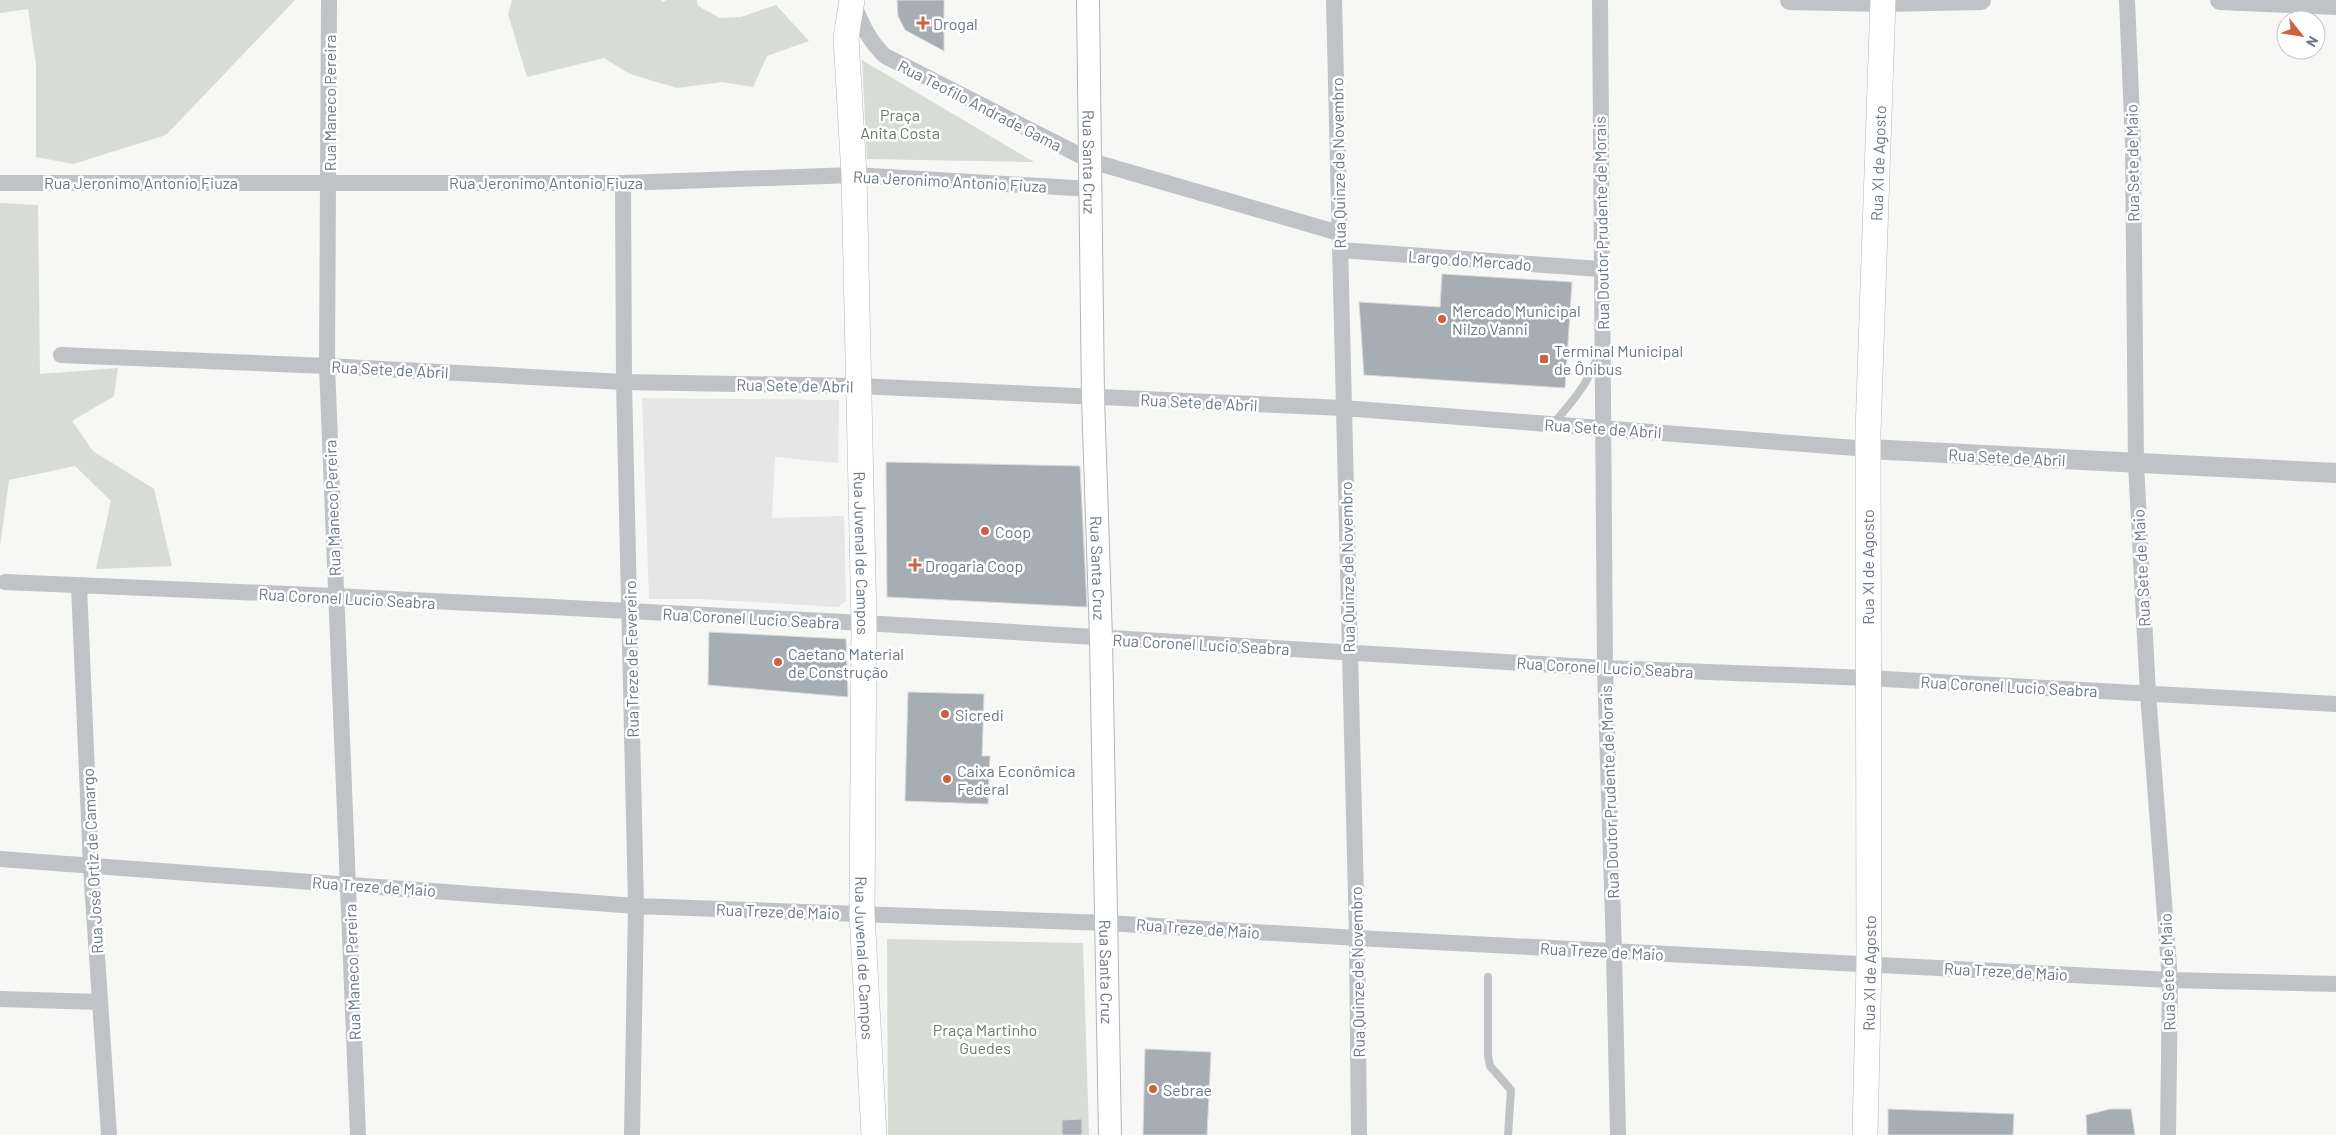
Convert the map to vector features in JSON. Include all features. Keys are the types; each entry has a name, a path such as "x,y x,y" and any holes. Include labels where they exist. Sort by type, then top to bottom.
{"main road":[{"name":"Rua Juvenal de Campos","path":"852,0 846,38 854,174 864,623 862,914 874,1135"},
{"name":"Rua Santa Cruz","path":"1088,0 1093,397 1101,638 1110,1135"},
{"name":"Rua XI de Agosto","path":"1865,1135 1869,963 1868,449 1883,1"}],"street":[{"name":"Rua Maneco Pereira","path":"329,0 327,366 358,1135"},
{"name":"Rua Teofilo Andrade Gama","path":"852,0 873,45 885,56 1090,162 1339,232"},
{"name":"Rua Quinze de Novembro","path":"1334,0 1357,938 1360,1135"},
{"name":"Rua Doutor Prudente de Morais","path":"1600,0 1600,269 1604,427 1605,668 1618,1135"},
{"path":"1790,0 1981,0"},
{"name":"Rua Sete de Maio","path":"2127,0 2133,143 2136,464 2148,694 2170,980 2168,1135"},
{"path":"2220,0 2336,4"},
{"name":"Rua Jeronimo Antonio Fiuza","path":"0,183 623,183 854,174 1091,189"},
{"name":"Rua Treze de Fevereiro","path":"623,183 624,382 636,906 632,1135"},
{"name":"Largo do Mercado","path":"1340,250 1600,269"},
{"name":"Rua Sete de Abril","path":"61,355 327,366 624,382 858,386 1343,408 1868,449 2336,473"},
{"name":"Rua Coronel Lucio Seabra","path":"5,582 335,596 630,613 864,623 1605,668 1867,678 2336,704"},
{"name":"Rua José Ortiz de Camargo","path":"79,586 91,867 109,1135"},
{"name":"Rua Treze de Maio","path":"0,859 636,906 1107,923 1614,952 1869,963 2170,980 2336,984"},
{"path":"0,999 100,1002"}],"lane":[{"path":"1553,424 1581,393 1592,373 1602,341"},
{"path":"1488,977 1488,1056 1490,1066 1511,1090 1508,1135"}],"shaded area":[{"path":"642,398 839,400 838,463 775,457 772,518 844,516 846,601 838,607 700,599 649,599"}],"green space":[{"path":"0,0 295,0 166,135 73,164 36,157 36,65 28,9 0,13"},
{"path":"512,0 660,0 664,2 666,0 697,0 698,6 720,18 741,17 776,5 809,41 767,56 753,87 722,82 677,88 630,74 604,58 527,77 508,14"},
{"name":"Praça Anita Costa","path":"862,60 1034,162 867,159"},
{"path":"0,203 38,205 40,374 118,368 114,396 72,421 93,451 154,489 172,566 96,569 111,501 75,466 9,480 0,547"},
{"name":"Praça Martinho Guedes","path":"887,939 1083,943 1089,1135 888,1135"}],"building":[{"name":"Drogal","path":"897,0 944,0 944,51 905,30 898,16"},
{"name":"Mercado Municipal Nilzo Vanni","path":"1442,274 1572,282 1565,388 1364,375 1359,302 1440,307"},
{"name":"Coop","path":"886,462 1080,466 1087,607 887,597"},
{"name":"Caetano Material de Construção","path":"709,632 846,639 848,697 708,685"},
{"path":"908,692 984,694 982,756 990,756 988,804 905,801"},
{"path":"1145,1049 1211,1052 1207,1135 1143,1135"},
{"path":"1888,1109 2014,1114 2013,1135 1888,1135"},
{"path":"2110,1109 2131,1109 2135,1135 2087,1135 2086,1115"},
{"path":"1082,1119 1082,1135 1062,1135 1062,1120"}],"place":[{"name":"Drogal","path":"923,23"},
{"name":"Mercado Municipal Nilzo Vanni","path":"1442,319"},
{"name":"Terminal Municipal de Ônibus","path":"1544,359"},
{"name":"Coop","path":"985,531"},
{"name":"Drogaria Coop","path":"915,565"},
{"name":"Caetano Material de Construção","path":"778,662"},
{"name":"Sicredi","path":"945,714"},
{"name":"Caixa Econômica Federal","path":"947,779"},
{"name":"Sebrae","path":"1153,1089"}]}
